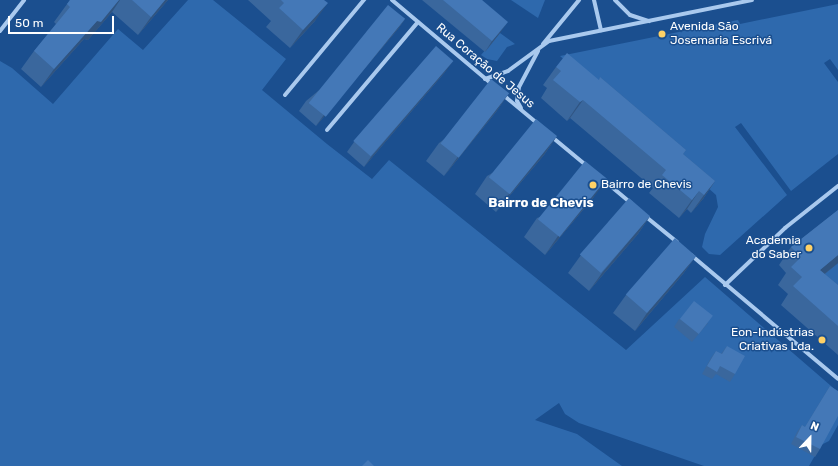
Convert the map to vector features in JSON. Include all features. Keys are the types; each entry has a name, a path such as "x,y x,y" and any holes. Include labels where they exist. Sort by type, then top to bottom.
{"street":[{"path":"0,31 24,0"},
{"path":"286,95 364,0"},
{"name":"Rua Coração de Jesus","path":"392,0 543,129"},
{"path":"524,112 517,101 519,87 540,47 579,0"},
{"path":"594,0 601,30"},
{"path":"615,0 630,15 651,22"},
{"path":"485,79 508,71 549,41 601,30 651,22 752,0"},
{"path":"327,130 418,22"},
{"path":"549,133 590,169"},
{"path":"596,174 634,206"},
{"path":"725,285 785,228 838,186"},
{"path":"639,210 680,245"},
{"path":"686,250 725,285 838,379"}],"shaded area":[{"path":"188,0 213,0 286,59 262,90 327,144 372,179 389,160 626,350 705,277 838,392 838,425 829,441 821,445 809,466 704,466 579,423 565,414 559,403 535,420 577,434 622,466 0,466 0,61 12,68 53,104 118,29 143,50"},
{"path":"511,0 545,0 538,18"},
{"path":"838,4 838,70 830,59 824,63 838,82 838,154 791,191 741,123 735,127 787,195 720,255 709,254 702,247 705,234 718,207 716,195 560,56 738,20 740,24"},
{"path":"500,33 515,44 507,47 497,61 487,59 481,55"},
{"path":"838,263 838,314 807,288"}],"building":[{"path":"70,0 119,0 101,22 97,21 54,69 34,51 70,7 67,4"},
{"path":"132,0 165,0 151,17"},
{"path":"281,0 324,0 328,3 303,30 279,8 284,3"},
{"path":"443,0 482,0 508,22 492,41"},
{"path":"388,5 405,19 326,117 309,103"},
{"path":"436,46 453,61 371,156 353,141"},
{"path":"567,53 599,80 600,77 686,150 683,154 715,181 704,195 699,191 692,200 662,175 666,170 583,100 580,102 553,80 561,71 556,67"},
{"path":"491,79 509,93 459,158 441,144"},
{"path":"536,119 557,136 510,194 489,177"},
{"path":"585,161 607,179 560,237 538,219"},
{"path":"629,198 650,216 601,273 580,255"},
{"path":"838,210 838,255 820,270 838,285 838,326 793,286 802,277 791,267 801,257 791,247"},
{"path":"675,238 696,256 647,313 626,295"},
{"path":"694,301 713,316 699,334 680,319"},
{"path":"727,346 745,356 735,374 720,366 717,372 707,366 716,351 722,354"},
{"path":"830,386 838,391 838,416 820,449 796,437 802,425 805,427"},
{"path":"368,460 374,466 362,466"}],"place":[{"name":"Avenida São Josemaria Escrivá","path":"662,34"},
{"name":"Bairro de Chevis","path":"593,185"},
{"name":"Academia do Saber","path":"809,248"},
{"name":"Eon-Indústrias Criativas Lda.","path":"822,340"}],"district":[{"name":"Bairro de Chevis","path":"541,203"}]}
